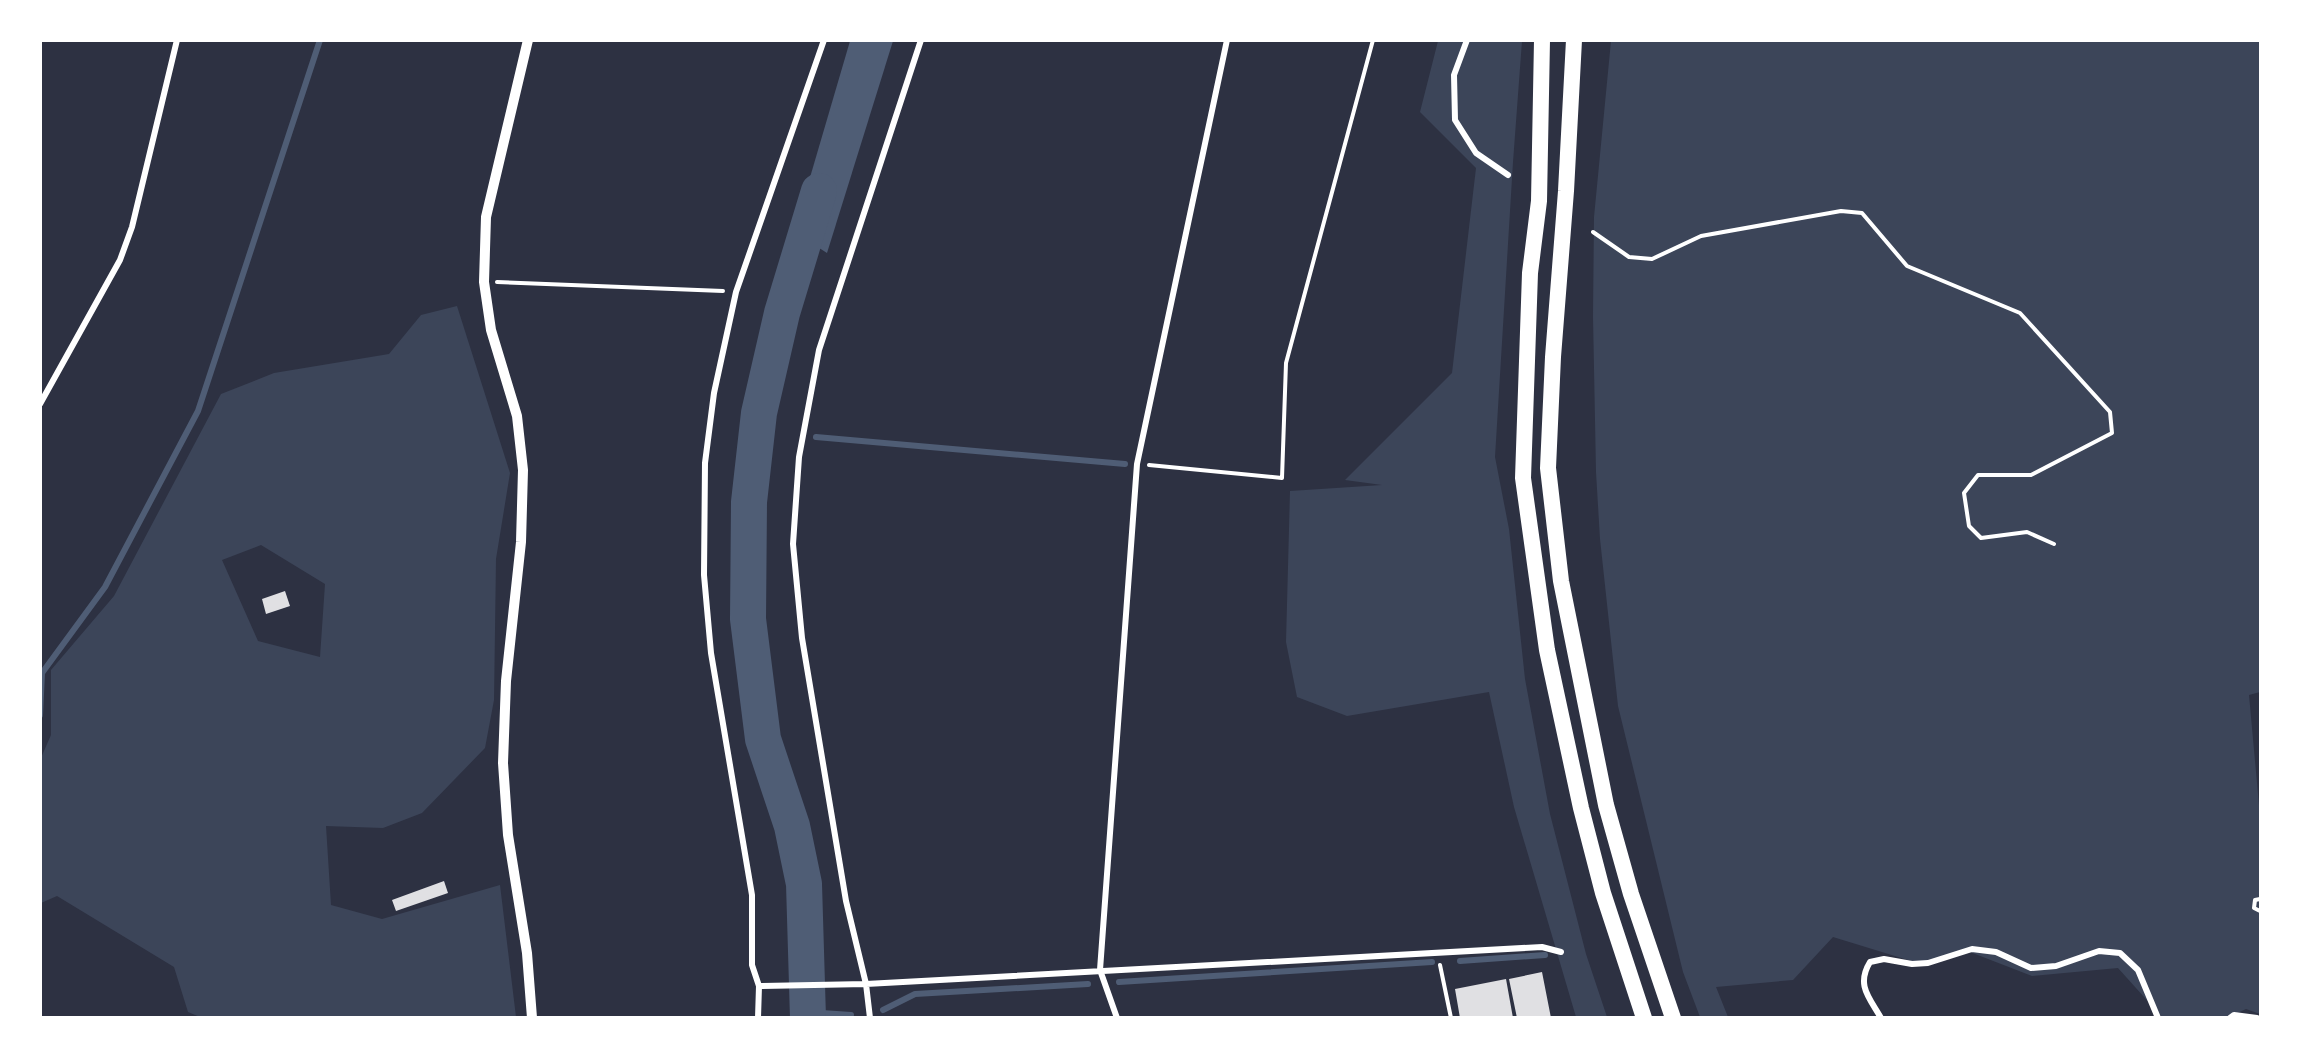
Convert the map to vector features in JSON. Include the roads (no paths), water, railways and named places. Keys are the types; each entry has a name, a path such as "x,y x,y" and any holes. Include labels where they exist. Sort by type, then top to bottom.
{"highway":[{"path":"1542,40 1539,201 1530,273 1523,478 1547,650 1581,808 1603,893 1644,1017"},
{"path":"1574,40 1548,468 1561,581 1606,805 1631,894 1673,1017"}],"street":[{"path":"40,404 124,249 132,227 177,40"},
{"path":"528,40 486,218 484,282 491,330 517,416 523,470 521,542 506,681 503,763 508,836 527,953 532,1017"},
{"path":"758,1017 763,986 752,965 752,895 711,653 704,575 705,463 714,393 736,292 824,40"},
{"path":"870,1017 866,984 844,889 802,638 793,544 799,457 819,350 921,40"},
{"path":"1117,1017 1100,970 1137,464 1227,40"},
{"path":"1467,40 1454,75 1455,120 1476,153 1508,175"},
{"path":"763,986 866,984 1542,948 1561,952"},
{"path":"1881,1017 1863,986 1863,973 1869,962 1884,959 1912,964 1928,963 1972,949 1996,952 2031,968 2056,966 2099,951 2120,953 2139,970 2158,1017"},
{"path":"2230,1017 2234,1015 2257,1017"}],"waterway":[{"path":"40,715 42,673 105,587 198,411 320,40"},
{"path":"808,1018 804,884 792,826 763,739 748,619 749,502 759,413 782,313 819,191"},
{"path":"816,437 1125,464"},
{"path":"1460,961 1545,955"},
{"path":"1119,982 1432,962"},
{"path":"883,1010 915,994 1088,984"},
{"path":"807,1012 851,1015"}]}
